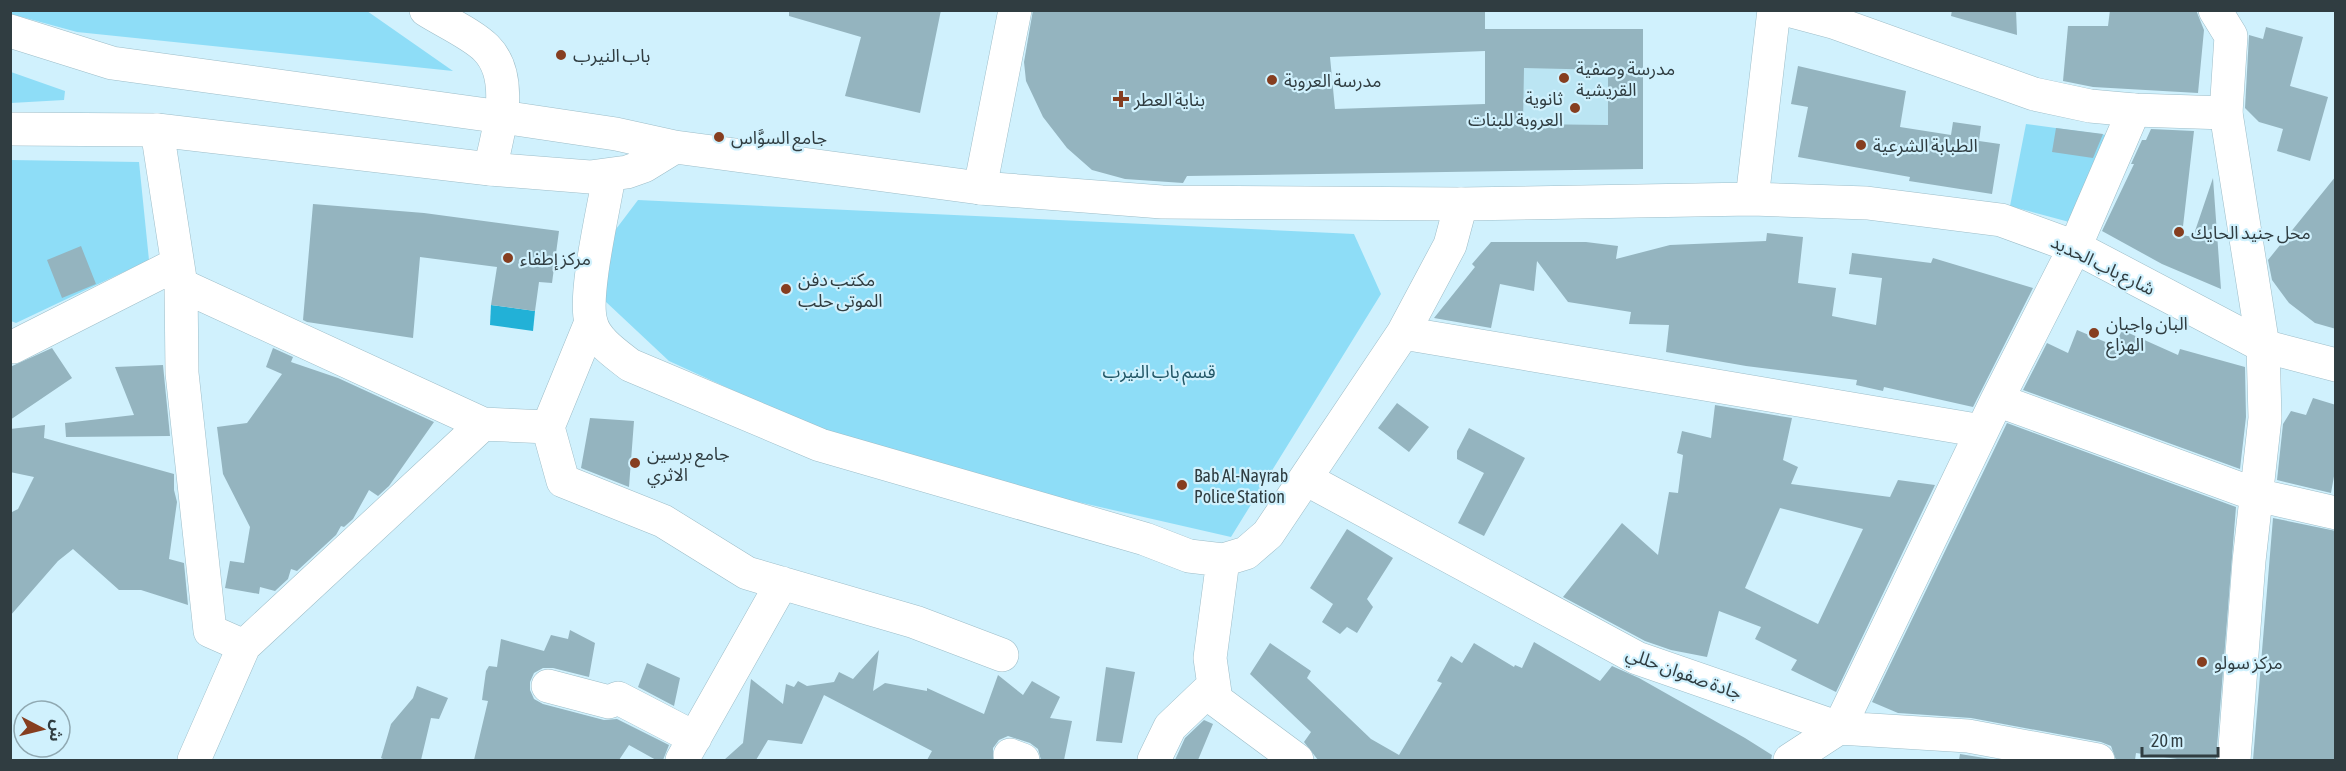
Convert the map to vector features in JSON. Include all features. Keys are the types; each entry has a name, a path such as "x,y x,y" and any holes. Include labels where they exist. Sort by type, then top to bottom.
{"street":[{"path":"426,10 486,48 497,67 502,117 490,169"},
{"path":"980,188 1015,10"},
{"path":"1752,199 1774,10"},
{"path":"1788,10 1833,22 2034,94 2090,106 2226,113"},
{"path":"2228,19 2226,113 2263,346 2265,418 2256,495 2234,760"},
{"name":"شارع باب الحديد","path":"10,31 112,63 616,134 675,147 980,188 1162,202 1461,204 1752,199 1867,203 2001,220 2075,247 2263,346 2336,365"},
{"path":"1790,760 1839,728 1982,430 2075,247 2134,110"},
{"path":"10,129 157,130 490,169 590,177 609,176 644,166 675,147"},
{"path":"157,130 179,274 182,373 210,631 244,646"},
{"path":"609,176 590,297 591,322 548,427 563,481 663,521 747,573 915,622 1002,655"},
{"path":"591,322 606,346 630,365 820,445 1144,539 1190,556 1223,560 1246,553 1268,534 1306,479 1403,333 1450,245 1461,204"},
{"path":"13,346 179,274 483,424 548,427"},
{"path":"1403,333 1982,430"},
{"path":"1997,400 2256,495 2336,513"},
{"path":"194,760 244,646 483,424"},
{"name":"جادة صفوان حللي","path":"1306,479 1637,658 1839,728 1968,736 2098,760"},
{"path":"1223,560 1210,658 1216,700 1297,760"},
{"path":"548,686 609,702 618,698 688,749 783,583"},
{"path":"1154,760 1170,727 1213,686"}],"shaded area":[{"name":"مدرسة وصفية القريشية","path":"1485,29 1643,29 1643,169 1488,169"},
{"path":"491,305 535,311 533,331 490,325"}],"green space":[{"path":"10,11 367,11 453,71 77,32 11,14"},
{"path":"11,72 65,91 64,100 11,103"},
{"path":"2026,124 2114,136 2073,223 2010,206"},
{"path":"10,160 139,162 149,260 16,323 11,321"},
{"name":"قسم باب النيرب","path":"638,200 1354,234 1381,294 1231,537 877,456 669,361 605,301 607,241"}],"building":[{"path":"789,10 941,10 920,113 845,96 861,37 789,16"},
{"path":"1033,10 1485,10 1485,29 1643,29 1643,169 1187,176 1183,183 1125,179 1092,170 1067,148 1043,117 1026,81 1024,62","holes":["1485,51 1485,104 1335,109 1330,57","1524,68 1608,70 1608,125 1523,124"]},
{"path":"1952,10 2016,10 2017,35 1951,16"},
{"path":"2110,10 2196,10 2204,30 2198,93 2093,87 2063,81 2068,26 2108,26"},
{"path":"2266,27 2303,37 2290,86 2328,97 2310,161 2277,151 2283,129 2259,122 2245,108 2249,35 2263,39"},
{"path":"1798,66 1906,91 1900,127 1951,135 1953,122 1981,126 1979,141 2000,144 1992,194 1909,181 1910,177 1798,157 1808,107 1791,104"},
{"path":"2056,128 2103,134 2093,158 2052,152"},
{"path":"2151,129 2194,131 2182,235 2193,237 2213,178 2221,289 2162,264 2102,231 2134,164 2131,164 2142,140 2146,140"},
{"path":"2336,176 2336,329 2315,323 2289,303 2272,280 2268,260"},
{"path":"313,204 424,213 559,231 552,283 539,282 535,311 491,305 497,267 420,257 413,338 307,322 303,320"},
{"path":"1767,233 1803,237 1798,283 1836,288 1832,316 1876,325 1882,278 1849,274 1852,253 1931,263 1933,258 2033,288 1973,407 1884,387 1883,391 1856,385 1857,380 1746,366 1666,352 1669,325 1629,324 1631,312 1568,302 1537,261 1534,291 1500,284 1491,328 1434,318 1475,267 1472,264 1491,242 1586,242 1618,246 1616,259 1670,245 1766,241"},
{"path":"81,246 96,284 62,298 47,260"},
{"path":"2077,330 2115,346 2122,330 2178,355 2180,349 2245,367 2246,417 2240,469 2023,390 2047,343 2068,353"},
{"path":"52,348 72,378 10,420 10,367"},
{"path":"273,348 293,357 291,362 338,378 434,422 389,486 378,496 369,490 353,519 344,527 341,526 336,535 297,571 291,569 288,579 275,591 260,587 259,594 225,588 230,561 244,563 250,527 223,474 217,427 247,423 282,374 266,367"},
{"path":"163,365 170,436 66,437 65,423 134,415 115,367"},
{"path":"2313,398 2336,405 2336,465 2331,493 2277,480 2283,424 2291,411 2306,415"},
{"path":"1397,403 1429,427 1409,452 1378,428"},
{"path":"1715,405 1792,418 1783,460 1798,467 1791,484 1890,497 1898,480 1935,485 1836,692 1791,670 1797,660 1755,639 1761,627 1719,611 1707,657 1671,650 1645,641 1563,597 1622,523 1658,555 1669,492 1678,493 1683,455 1677,453 1682,431 1711,438","holes":["1780,508 1863,529 1818,624 1745,588"]},
{"path":"590,418 634,421 629,487 581,468"},
{"path":"2007,423 2236,507 2216,760 2184,760 2136,753 2135,760 2116,760 2111,746 2101,742 1971,718 1898,713 1872,702"},
{"path":"45,425 44,438 174,474 177,502 169,559 184,563 188,605 141,590 119,590 73,549 58,561 10,616 10,513 18,509 34,477 10,472 10,429"},
{"path":"1469,428 1525,458 1484,536 1458,523 1484,473 1457,459 1457,451"},
{"path":"2273,518 2336,531 2336,760 2253,760"},
{"path":"1347,529 1393,558 1367,599 1373,607 1357,633 1347,627 1340,634 1322,622 1333,604 1310,588"},
{"path":"570,630 595,643 589,677 553,668 543,668 534,673 530,682 530,690 534,699 543,704 604,720 617,719 669,745 663,760 656,760 629,745 619,760 474,760 488,701 482,700 486,671 489,666 497,667 501,639 544,651 551,635 568,639"},
{"path":"1534,642 1600,681 1612,666 1639,678 1745,738 1772,755 1771,760 1318,760 1304,742 1311,732 1250,674 1270,643 1311,671 1307,678 1371,739 1399,755 1442,683 1437,681 1451,656 1462,663 1474,643 1514,667 1515,665 1522,668"},
{"path":"879,650 873,691 885,683 927,691 927,688 984,714 998,675 1023,695 1032,681 1060,697 1050,718 1072,721 1064,760 1041,760 1038,749 1030,743 1008,736 999,740 993,748 993,760 927,760 932,751 824,695 802,744 768,740 756,760 724,760 743,743 751,679 783,704 786,684 794,687 798,681 807,686 834,682 839,672 853,679"},
{"path":"647,663 680,678 674,706 638,687"},
{"path":"1106,667 1135,672 1122,743 1096,741"},
{"path":"417,686 448,698 439,719 431,718 421,760 385,760 381,758 391,724 413,698"},
{"path":"1204,720 1213,724 1198,760 1175,760 1185,738"},
{"path":"1960,754 1966,755 1997,760 1959,760"}],"place":[{"name":"باب النيرب","path":"561,55"},
{"name":"مدرسة وصفية القريشية","path":"1564,78"},
{"name":"مدرسة العروبة","path":"1272,80"},
{"name":"بناية العطر","path":"1121,99"},
{"name":"ثانوية العروبة للبنات","path":"1575,108"},
{"name":"جامع السوَّاس","path":"719,137"},
{"name":"الطبابة الشرعية","path":"1861,145"},
{"name":"محل جنيد الحايك","path":"2179,232"},
{"name":"مركز إطفاء","path":"508,258"},
{"name":"مكتب دفن الموتى حلب","path":"786,289"},
{"name":"البان واجبان الهزاع","path":"2094,333"},
{"name":"جامع برسين الاثري","path":"635,463"},
{"name":"Bab Al-Nayrab Police Station","path":"1182,485"},
{"name":"مركز سولو","path":"2202,662"}]}
